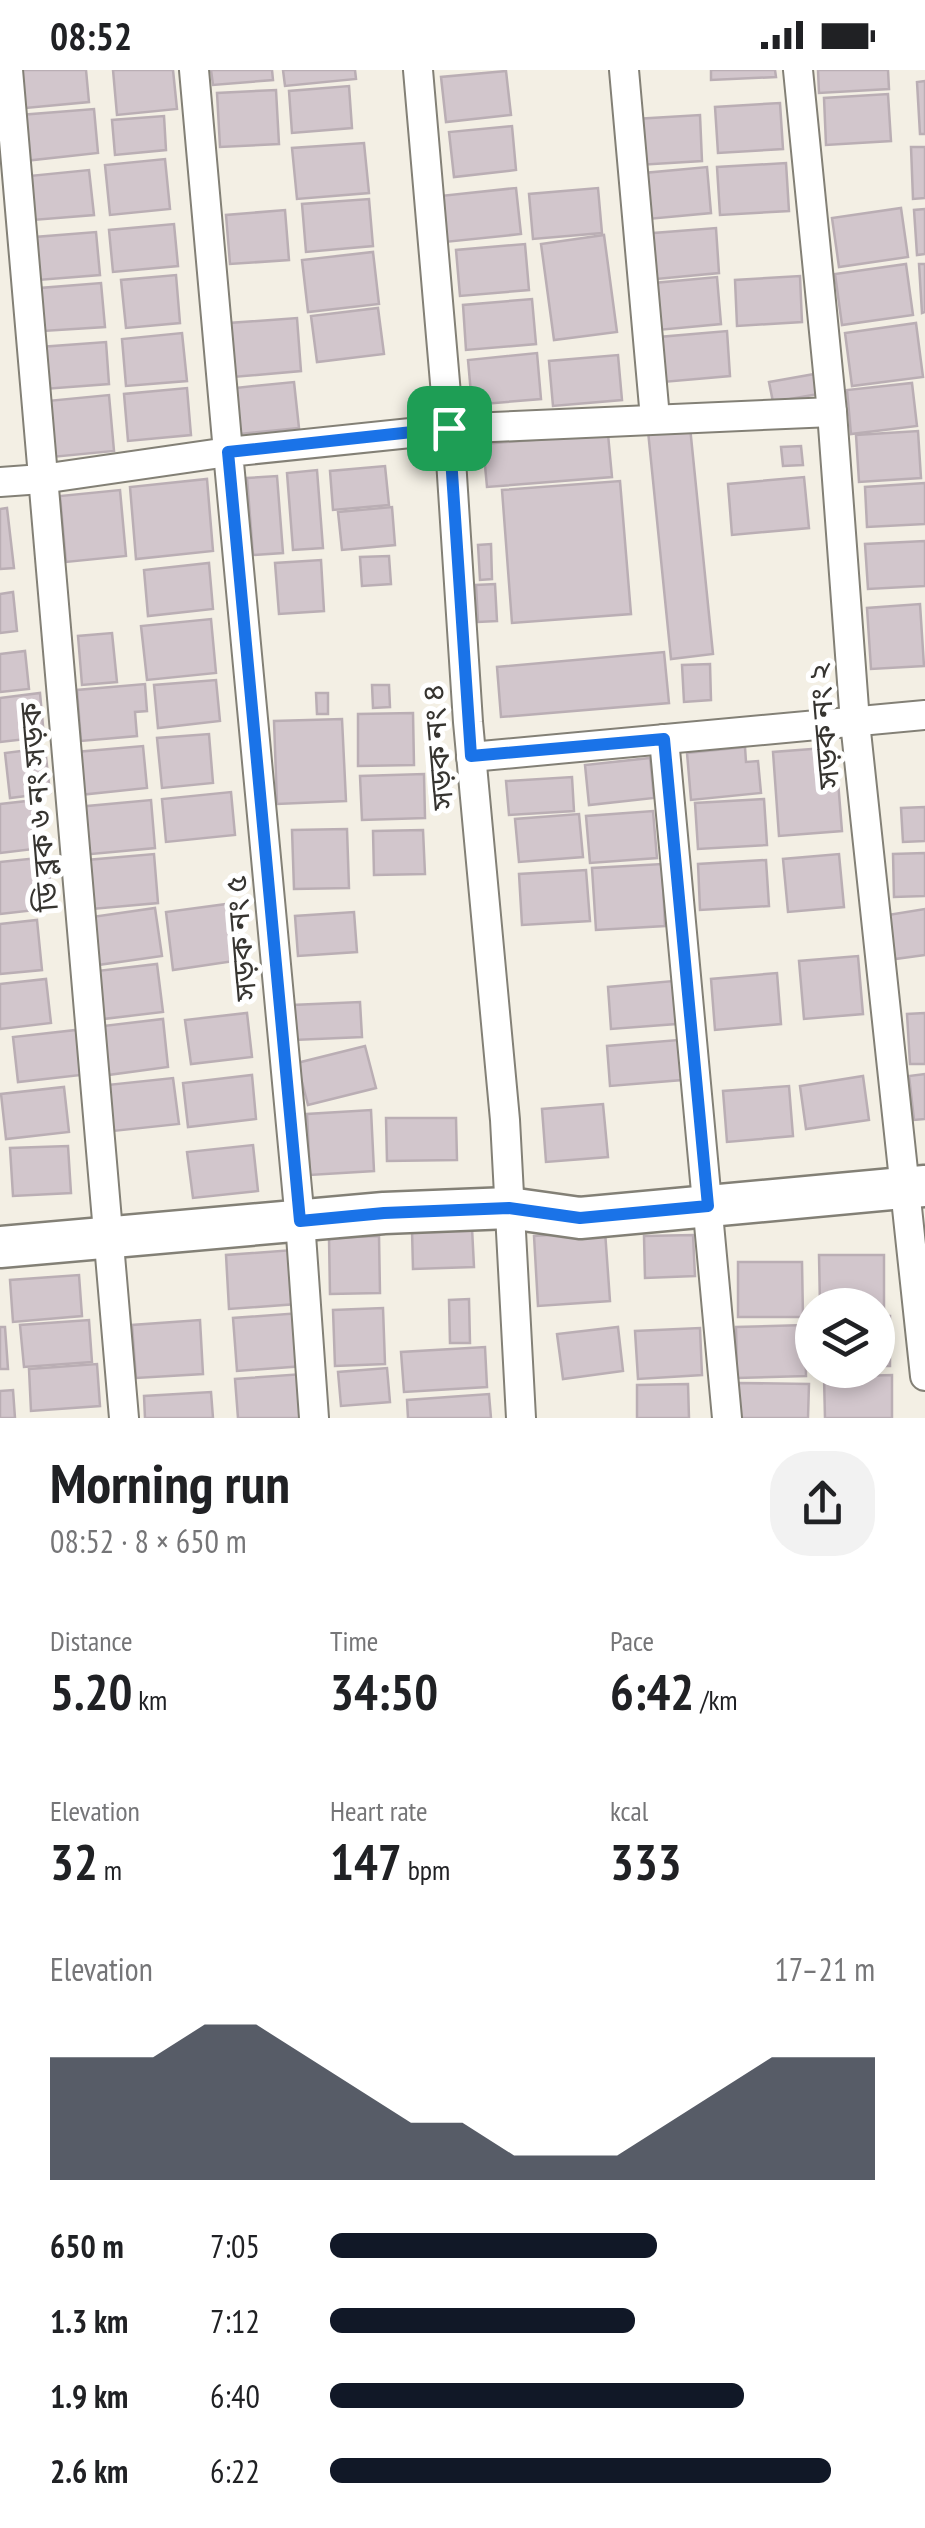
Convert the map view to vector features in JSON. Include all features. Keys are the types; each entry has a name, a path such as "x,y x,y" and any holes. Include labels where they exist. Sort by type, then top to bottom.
{"street":[{"name":"ডি ব্লক ৬ নং সড়ক","path":"8,70 124,1418"},
{"name":"সড়ক নং ৫","path":"194,70 300,1221 314,1418"},
{"name":"সড়ক নং ৪","path":"418,70 449,428 471,756 505,1120 521,1418"},
{"path":"624,70 655,418"},
{"name":"সড়ক নং ২","path":"798,70 832,412 855,722 915,1176 925,1376"},
{"path":"0,482 449,428 832,412"},
{"path":"471,756 925,715"},
{"path":"664,739 728,1418"},
{"path":"0,1247 384,1213 509,1208 578,1192 706,1195 915,1176"}],"building":[{"path":"11,70 86,70 89,102 15,109"},
{"path":"113,70 173,70 177,109 117,115"},
{"path":"211,70 272,70 273,80 213,85"},
{"path":"283,70 355,70 356,79 285,86"},
{"path":"711,70 775,70 776,77 711,80"},
{"path":"818,70 888,70 889,89 819,93"},
{"path":"506,71 511,115 446,122 441,77"},
{"path":"925,81 925,134 920,134 917,82"},
{"path":"349,86 352,128 292,133 289,91"},
{"path":"276,90 279,144 220,147 217,93"},
{"path":"888,94 891,141 826,145 824,98"},
{"path":"780,103 783,149 718,153 715,107"},
{"path":"94,109 98,153 24,161 20,115"},
{"path":"700,115 702,161 638,165 635,119"},
{"path":"164,116 166,150 115,155 112,120"},
{"path":"512,126 516,170 454,177 449,132"},
{"path":"364,143 369,193 297,199 292,148"},
{"path":"911,147 925,147 925,198 913,199"},
{"path":"165,159 170,209 110,215 105,165"},
{"path":"786,163 789,211 720,215 717,167"},
{"path":"707,167 711,213 648,219 644,173"},
{"path":"89,170 94,215 33,220 29,176"},
{"path":"516,188 521,234 445,242 440,196"},
{"path":"598,188 602,233 533,239 529,194"},
{"path":"369,199 373,246 306,252 302,204"},
{"path":"901,208 908,257 839,267 832,218"},
{"path":"925,209 925,254 917,255 914,210"},
{"path":"285,210 289,260 230,264 226,215"},
{"path":"174,224 178,266 113,272 109,230"},
{"path":"716,228 719,273 646,280 641,234"},
{"path":"96,232 100,275 38,280 35,237"},
{"path":"604,235 617,332 554,340 541,244"},
{"path":"525,244 529,290 460,296 456,250"},
{"path":"373,252 379,304 308,312 302,260"},
{"path":"906,264 913,315 842,325 835,274"},
{"path":"919,264 925,264 922,313"},
{"path":"176,275 180,323 126,328 121,280"},
{"path":"800,276 802,322 737,326 735,280"},
{"path":"717,277 721,324 658,330 654,283"},
{"path":"101,283 105,327 43,331 40,288"},
{"path":"532,299 536,344 466,350 463,305"},
{"path":"378,308 384,354 317,362 311,316"},
{"path":"297,318 301,371 233,377 229,323"},
{"path":"916,323 923,377 852,386 845,333"},
{"path":"727,331 730,376 663,382 659,337"},
{"path":"182,333 187,381 126,386 122,339"},
{"path":"106,342 109,384 44,389 40,347"},
{"path":"537,353 541,399 472,405 468,360"},
{"path":"618,355 622,400 553,406 549,361"},
{"path":"820,373 824,393 773,402 769,382"},
{"path":"294,382 299,428 240,434 235,388"},
{"path":"912,383 917,426 851,434 847,390"},
{"path":"187,388 191,435 128,441 124,394"},
{"path":"109,395 114,451 52,457 47,401"},
{"path":"690,427 713,654 671,659 648,431"},
{"path":"918,431 921,478 859,482 856,435"},
{"path":"608,434 612,477 487,487 483,444"},
{"path":"801,446 803,465 783,466 781,447"},
{"path":"385,466 389,505 333,510 330,471"},
{"path":"317,470 323,548 293,550 287,473"},
{"path":"277,476 283,553 253,555 247,478"},
{"path":"804,477 809,528 732,535 728,484"},
{"path":"207,479 213,551 136,559 130,487"},
{"path":"620,481 631,614 512,623 502,490"},
{"path":"925,483 925,524 867,527 865,487"},
{"path":"120,490 126,556 66,562 60,496"},
{"path":"392,507 395,545 342,550 338,512"},
{"path":"7,508 14,568 0,569 0,509"},
{"path":"925,541 925,586 868,589 865,544"},
{"path":"491,544 492,579 480,580 478,545"},
{"path":"389,556 391,584 362,586 360,557"},
{"path":"321,560 324,611 279,614 275,563"},
{"path":"209,563 213,609 148,616 144,570"},
{"path":"495,584 497,621 478,622 476,585"},
{"path":"13,592 17,631 0,633 0,594"},
{"path":"920,604 924,666 871,669 867,608"},
{"path":"211,619 216,673 147,680 141,626"},
{"path":"112,633 117,682 82,685 78,636"},
{"path":"25,651 29,689 0,692 0,654"},
{"path":"664,652 669,703 501,717 497,667"},
{"path":"710,664 711,700 684,702 682,665"},
{"path":"216,680 220,721 158,728 154,685"},
{"path":"145,684 147,711 135,712 137,736 81,741 77,690"},
{"path":"372,685 389,685 390,707 373,708"},
{"path":"40,693 44,737 0,742 0,698"},
{"path":"316,693 328,693 328,714 317,714"},
{"path":"413,713 414,765 358,766 358,714"},
{"path":"342,719 346,801 277,804 274,721"},
{"path":"209,734 213,783 162,788 157,738"},
{"path":"143,746 147,788 79,795 76,752"},
{"path":"745,747 746,762 758,761 761,793 691,800 687,753"},
{"path":"45,748 50,793 10,798 5,753"},
{"path":"824,748 826,781 838,781 842,831 779,836 773,752"},
{"path":"650,758 654,798 589,805 585,765"},
{"path":"424,774 425,818 362,820 360,776"},
{"path":"572,777 574,811 509,815 506,781"},
{"path":"231,792 235,835 166,842 162,799"},
{"path":"764,799 767,845 698,849 695,803"},
{"path":"36,800 42,848 0,853 0,804"},
{"path":"151,800 155,848 81,855 77,807"},
{"path":"925,807 925,841 903,842 901,808"},
{"path":"653,811 657,858 590,863 586,816"},
{"path":"579,814 583,857 519,862 515,819"},
{"path":"347,829 349,888 294,889 292,830"},
{"path":"423,830 425,874 374,875 373,831"},
{"path":"925,853 925,896 894,897 893,854"},
{"path":"154,854 158,903 92,909 87,860"},
{"path":"839,854 844,907 788,912 783,859"},
{"path":"47,857 53,908 0,914 0,862"},
{"path":"766,860 769,906 700,910 698,864"},
{"path":"662,864 665,926 596,930 592,868"},
{"path":"586,870 590,921 522,925 519,874"},
{"path":"234,903 241,960 173,970 166,912"},
{"path":"155,908 162,956 98,965 92,917"},
{"path":"925,909 925,955 895,959 888,915"},
{"path":"354,912 357,952 298,956 295,916"},
{"path":"37,920 42,970 0,974 0,924"},
{"path":"858,956 863,1014 804,1019 799,961"},
{"path":"157,964 163,1012 103,1019 97,971"},
{"path":"777,973 781,1024 715,1030 711,979"},
{"path":"46,979 51,1023 0,1029 0,984"},
{"path":"673,981 676,1024 611,1029 608,987"},
{"path":"360,1002 362,1037 294,1040 292,1005"},
{"path":"247,1013 252,1057 191,1064 185,1020"},
{"path":"925,1013 925,1064 910,1064 907,1014"},
{"path":"163,1019 168,1067 108,1075 103,1026"},
{"path":"76,1030 81,1075 18,1082 13,1037"},
{"path":"678,1040 682,1080 610,1086 607,1046"},
{"path":"365,1046 376,1088 308,1105 297,1063"},
{"path":"925,1074 925,1119 914,1120 909,1076"},
{"path":"252,1075 256,1119 188,1127 183,1083"},
{"path":"863,1076 869,1120 806,1129 800,1086"},
{"path":"173,1078 179,1124 113,1131 107,1085"},
{"path":"789,1086 793,1136 727,1142 723,1091"},
{"path":"64,1087 69,1132 6,1139 1,1094"},
{"path":"603,1104 608,1157 546,1162 542,1109"},
{"path":"371,1110 374,1171 310,1175 307,1114"},
{"path":"386,1118 456,1118 457,1160 387,1161"},
{"path":"253,1145 258,1191 193,1198 187,1152"},
{"path":"68,1146 71,1193 13,1196 10,1148"},
{"path":"472,1228 474,1267 413,1269 412,1230"},
{"path":"605,1231 610,1301 538,1306 534,1236"},
{"path":"693,1235 695,1276 645,1278 644,1236"},
{"path":"379,1236 380,1293 330,1294 329,1238"},
{"path":"293,1250 297,1304 229,1309 226,1255"},
{"path":"819,1255 884,1255 884,1288 820,1288"},
{"path":"738,1262 802,1262 802,1288 795,1288 795,1317 738,1317"},
{"path":"79,1275 82,1316 13,1322 10,1280"},
{"path":"469,1299 470,1343 450,1343 449,1300"},
{"path":"383,1308 385,1364 335,1366 333,1310"},
{"path":"300,1313 304,1366 237,1371 233,1318"},
{"path":"89,1320 92,1362 24,1367 20,1325"},
{"path":"200,1320 203,1374 136,1378 132,1325"},
{"path":"795,1325 795,1376 737,1378 736,1327"},
{"path":"0,1327 5,1327 8,1369 0,1369"},
{"path":"618,1327 623,1371 563,1379 557,1334"},
{"path":"700,1328 702,1375 638,1379 635,1331"},
{"path":"485,1347 487,1387 404,1392 401,1352"},
{"path":"97,1364 100,1406 31,1411 29,1369"},
{"path":"387,1368 390,1402 341,1406 338,1372"},
{"path":"303,1374 306,1418 238,1418 235,1379"},
{"path":"737,1383 795,1384 795,1388 809,1388 808,1418 736,1418"},
{"path":"688,1384 689,1418 637,1418 637,1385"},
{"path":"824,1388 892,1388 892,1418 825,1418"},
{"path":"13,1390 15,1418 0,1418 0,1391"},
{"path":"211,1392 213,1418 145,1418 144,1396"},
{"path":"489,1394 491,1418 408,1418 407,1400"}],"route":[{"path":"449,428 471,756 664,739 708,1206 580,1218 509,1208 300,1221 228,452 449,428"}]}
